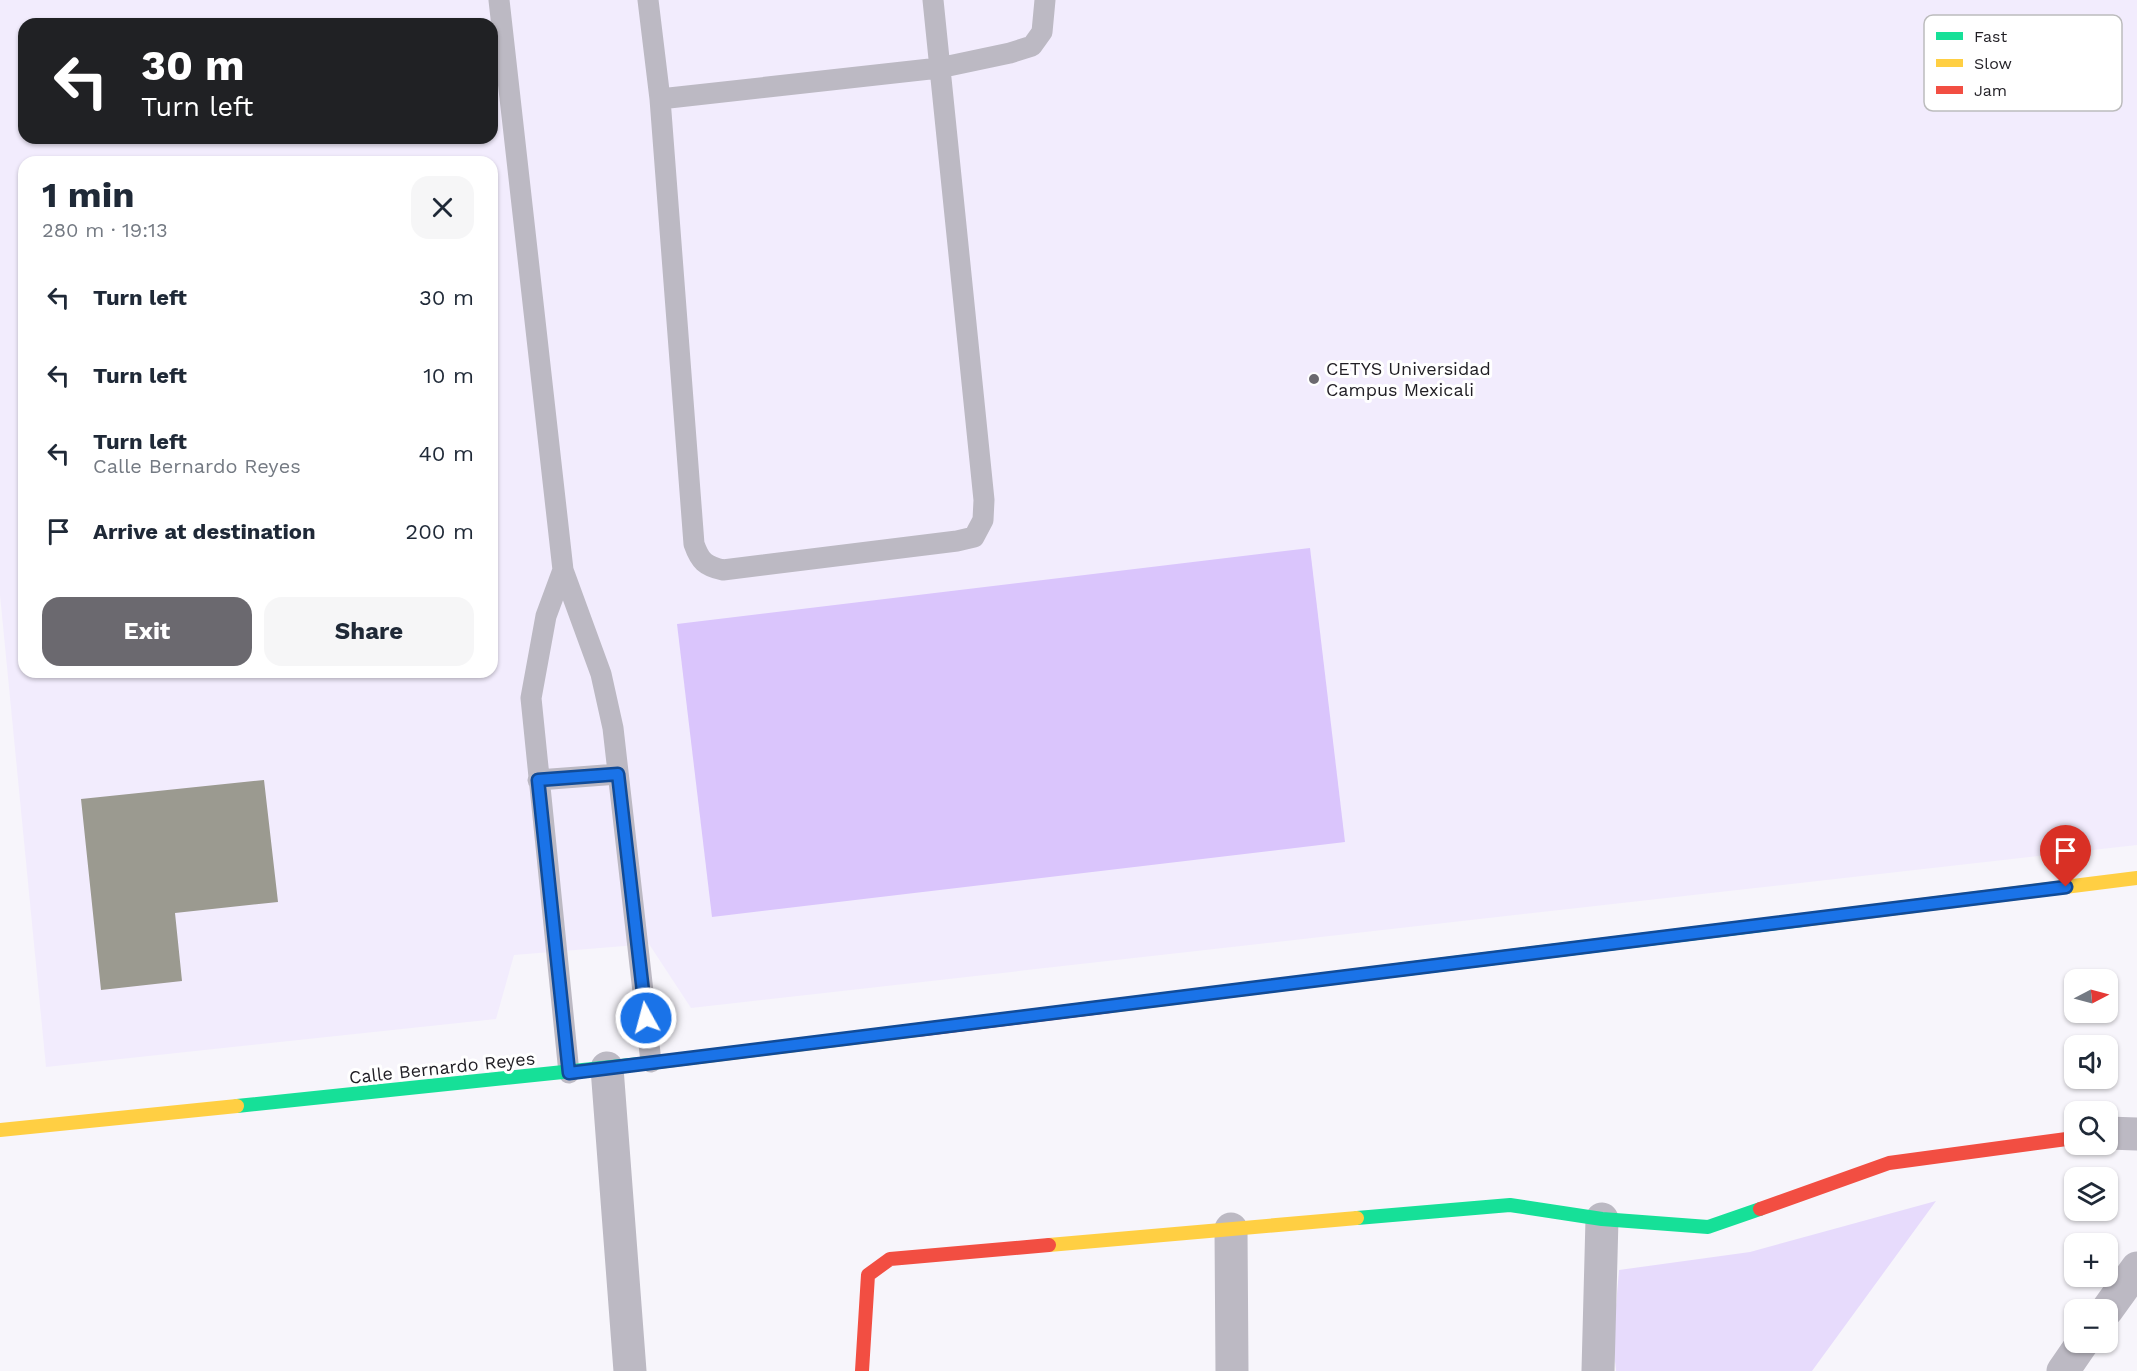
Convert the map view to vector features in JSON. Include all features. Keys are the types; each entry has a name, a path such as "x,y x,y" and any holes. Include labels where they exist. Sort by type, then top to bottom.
{"street":[{"name":"Calle Bernardo Reyes","path":"0,1130 569,1073 2137,878"},
{"path":"607,1068 630,1371"},
{"path":"2118,1133 2137,1134"},
{"path":"862,1371 868,1275 890,1259 1510,1205 1602,1219 1708,1227 1889,1163 2064,1139"},
{"path":"1598,1371 1602,1219"},
{"path":"1231,1229 1232,1371"},
{"path":"2115,1299 2137,1268"},
{"path":"2063,1371 2075,1353"}],"lane":[{"path":"499,0 563,570 602,674 613,728 651,1062"},
{"path":"648,0 660,99 694,544 699,559 709,567 723,570 957,542 974,537 983,520 984,500 933,0"},
{"path":"660,99 939,68 1032,46 1042,32 1045,0"},
{"path":"563,570 546,616 531,698 569,1073"},
{"path":"538,780 618,774"}],"shaded area":[{"name":"CETYS Universidad Campus Mexicali","path":"0,0 2137,0 2137,845 691,1008 649,944 514,955 496,1019 46,1067 0,595"},
{"path":"1310,548 1345,842 712,917 677,624"},
{"path":"1936,1201 1812,1371 1616,1371 1613,1342 1619,1270 1750,1252"}],"building":[{"path":"264,780 278,902 175,913 182,981 101,990 81,799"}],"traffic: fast":[{"path":"1398,970 1802,920"},
{"path":"237,1106 659,1062"},
{"path":"1357,1218 1510,1205 1602,1219 1708,1227 1760,1209"}],"traffic: slow":[{"path":"1802,920 2137,878"},
{"path":"1110,1006 1398,970"},
{"path":"659,1062 917,1030"},
{"path":"0,1130 237,1106"},
{"path":"1049,1245 1357,1218"}],"traffic: jam":[{"path":"917,1030 1110,1006"},
{"path":"1760,1209 1889,1163 2064,1139"},
{"path":"862,1371 868,1275 890,1259 1049,1245"}],"place":[{"name":"CETYS Universidad Campus Mexicali","path":"1314,379"}],"route":[{"path":"646,1018 618,774 538,780 569,1073 2066,887"}]}
